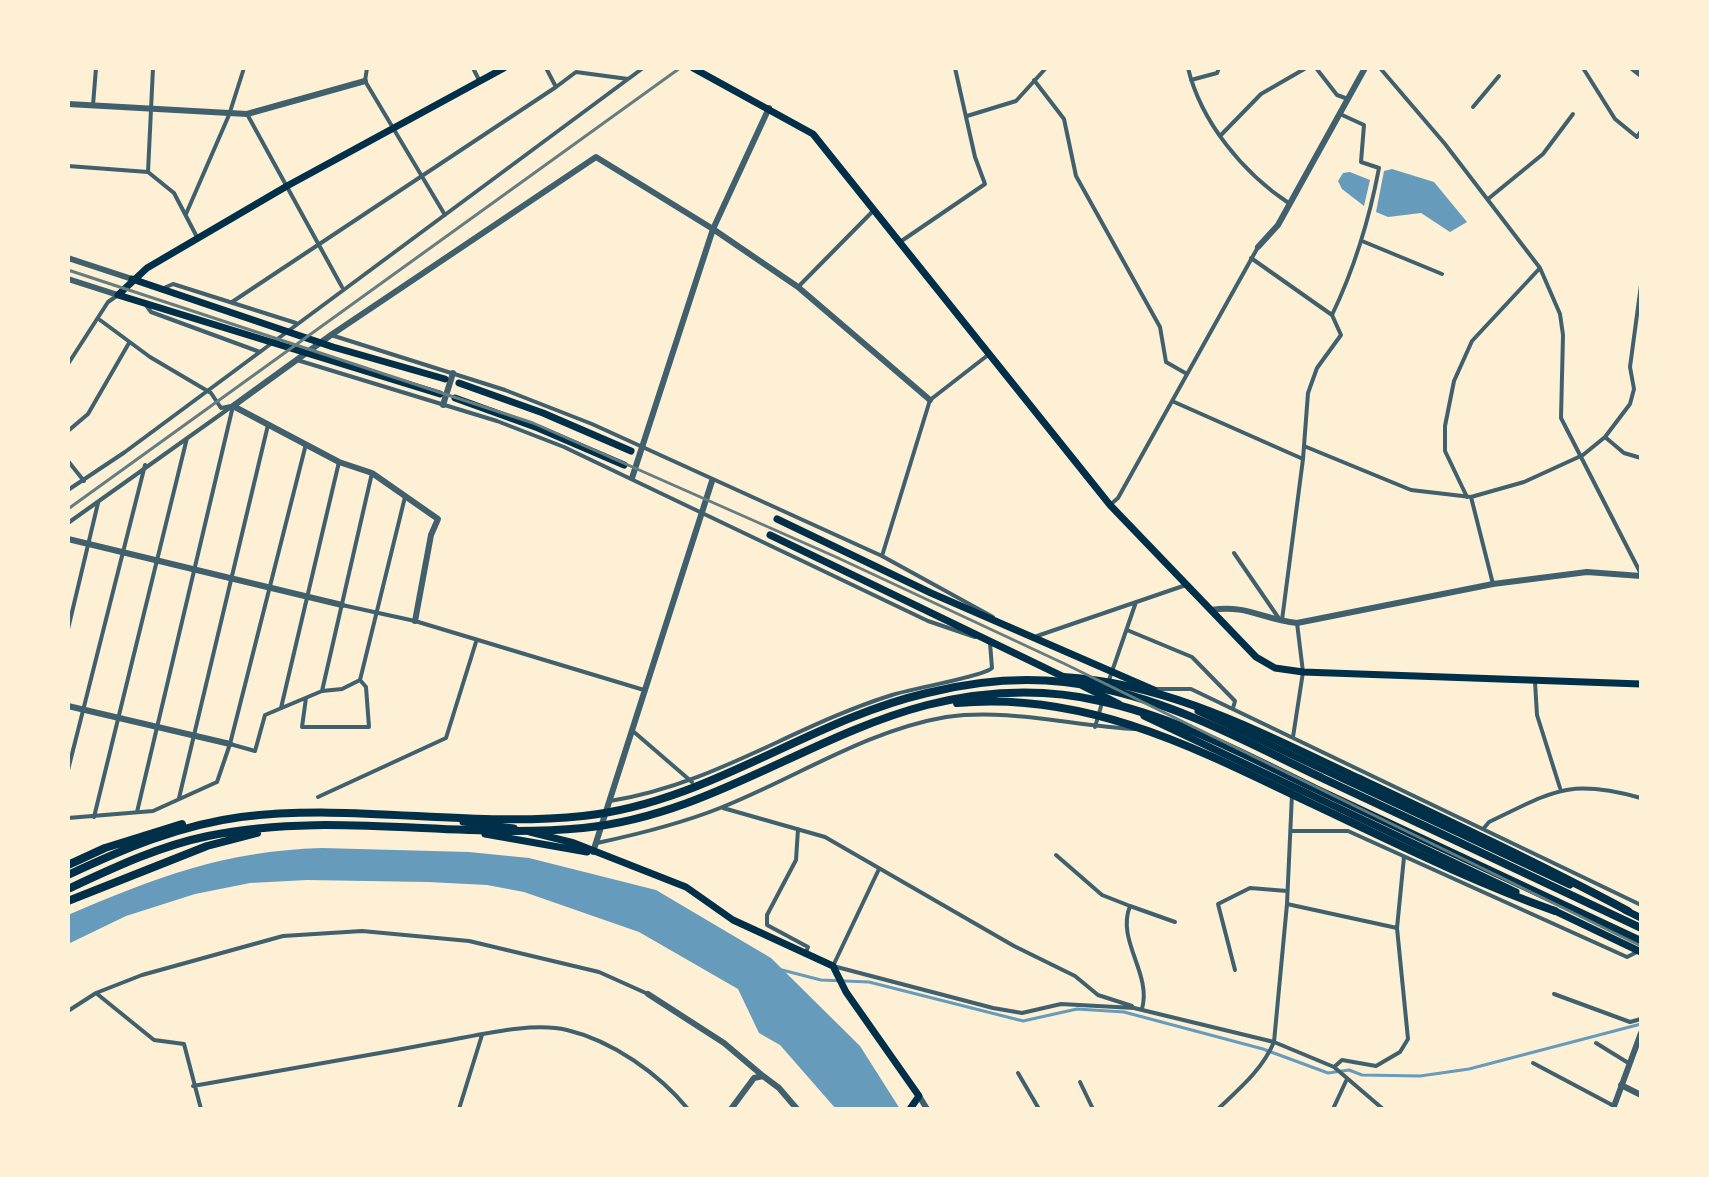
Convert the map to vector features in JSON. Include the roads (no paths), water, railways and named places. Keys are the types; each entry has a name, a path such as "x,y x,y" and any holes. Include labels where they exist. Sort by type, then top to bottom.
{"highway":[{"path":"68,865 105,848 172,827 239,814 536,818 611,813 673,798 891,703 1013,677 1076,678 1164,694 1250,727 1503,846 1628,911"},
{"path":"981,683 1074,683 1130,695 1174,710 1641,928"},
{"path":"68,890 176,844 240,830 340,825 549,830 613,825 697,801 838,738 923,706 982,694 1042,693 1101,701 1157,717 1211,739 1640,948"},
{"path":"838,738 953,704 1032,704 1091,712 1178,740 1479,884 1555,911"},
{"path":"68,874 173,832 217,821 274,814"},
{"path":"68,901 207,846 274,829"}],"main road":[{"path":"440,394 118,295 132,279 287,186 394,131 504,68"},
{"path":"693,68 813,134 1110,505 1266,664 1303,672 1641,684"},
{"path":"132,279 333,347 445,379"},
{"path":"459,383 543,413 631,451"},
{"path":"455,398 538,428 624,465"},
{"path":"777,519 931,593 996,618 1152,689 1641,918"},
{"path":"770,535 1176,732 1640,948"},
{"path":"68,874 122,849 189,827 279,813 377,812 504,826 574,843 686,887 733,920 833,966 914,1103"},
{"path":"68,890 153,855 213,837 293,826 385,825 593,852"}],"street":[{"path":"93,105 96,68"},
{"path":"148,172 153,68"},
{"path":"186,214 229,115 244,68"},
{"path":"367,68 365,81 445,215"},
{"path":"473,68 480,81"},
{"path":"546,68 556,87"},
{"path":"68,490 643,68"},
{"path":"900,242 985,184 975,157 955,68"},
{"path":"967,116 1016,101 1046,68"},
{"path":"1188,68 1194,91 1221,135 1258,181 1290,204"},
{"path":"1191,80 1217,73 1219,68"},
{"path":"1221,135 1261,94 1306,68"},
{"path":"1316,68 1337,95 1348,99"},
{"path":"1110,505 1118,498 1251,258 1273,232 1290,204 1365,68"},
{"path":"1211,610 1235,606 1282,622 1297,623 1493,584 1587,572 1641,575 1583,455 1561,418 1563,335 1560,314 1540,268 1488,199 1380,68"},
{"path":"1583,68 1615,119 1637,137 1641,131"},
{"path":"1632,68 1641,75"},
{"path":"232,302 576,72 628,79"},
{"path":"1473,107 1499,76"},
{"path":"1034,80 1064,119 1076,176 1160,327 1166,362 1187,374"},
{"path":"68,104 247,114 365,81"},
{"path":"632,478 713,229 769,108"},
{"path":"247,114 342,287"},
{"path":"1332,315 1362,241 1379,168 1361,162 1364,125 1340,114"},
{"path":"1488,199 1543,154 1573,114"},
{"path":"68,523 145,465 331,335 596,157 713,229 798,287 930,400"},
{"path":"68,166 148,172 174,193 198,239"},
{"path":"798,287 874,210"},
{"path":"1362,241 1442,274"},
{"path":"68,258 132,279"},
{"path":"1251,258 1332,315 1341,335 1317,368 1308,393 1303,459 1282,622"},
{"path":"1493,584 1469,497 1445,451 1445,426 1454,381 1472,341 1540,268"},
{"path":"68,279 118,295"},
{"path":"162,289 173,284 295,325"},
{"path":"1304,446 1411,490 1469,497 1524,482 1583,455 1605,437 1630,404 1634,389 1630,367 1641,285"},
{"path":"68,364 100,320 108,302 118,295"},
{"path":"146,305 151,312 261,351"},
{"path":"100,320 129,343 204,392 211,393 221,408 233,406 339,462 372,473 438,519 431,535 415,621"},
{"path":"331,335 549,406 882,556 996,618"},
{"path":"68,431 88,414 129,343"},
{"path":"1632,349 1641,352"},
{"path":"882,556 930,400 988,355"},
{"path":"297,360 497,421 632,478 928,621 990,642 993,662 988,673 890,695 798,732 692,782 651,794 610,801"},
{"path":"443,405 453,373"},
{"path":"1172,401 1303,459"},
{"path":"137,813 233,406"},
{"path":"179,800 268,423"},
{"path":"1605,437 1624,453 1641,458"},
{"path":"94,817 121,718 187,438"},
{"path":"68,818 153,811 217,782 230,744 306,442"},
{"path":"68,461 84,481"},
{"path":"281,708 305,595 339,462"},
{"path":"68,770 145,465"},
{"path":"322,691 372,473"},
{"path":"593,852 712,481"},
{"path":"360,680 406,495"},
{"path":"68,629 99,501"},
{"path":"68,539 415,621 476,642 646,691"},
{"path":"1234,553 1282,622"},
{"path":"1037,636 1187,585"},
{"path":"1095,727 1136,602"},
{"path":"1218,1109 1252,1077 1266,1060 1274,1042 1292,831 1293,737 1303,672 1297,623"},
{"path":"1127,630 1192,657 1235,701 1233,708"},
{"path":"318,797 446,738 476,642"},
{"path":"68,706 255,751 265,715 322,691 342,689 360,680"},
{"path":"306,698 302,727 369,727 366,687 360,680"},
{"path":"1535,681 1537,715 1560,788"},
{"path":"1152,689 1191,689 1641,905"},
{"path":"597,843 654,831 721,808 868,740 948,717 991,714 1095,727 1176,732"},
{"path":"634,732 692,782"},
{"path":"1484,828 1560,788 1604,788 1641,798"},
{"path":"721,808 825,837 1014,946 1075,976 1098,995 1126,1001 1134,1008"},
{"path":"798,829 796,860 767,915 767,925 808,947 805,954"},
{"path":"1292,831 1348,831 1627,957 1640,948"},
{"path":"1056,855 1102,895 1175,922"},
{"path":"1334,1067 1342,1060 1376,1066 1400,1052 1408,1039 1397,928 1404,857"},
{"path":"879,869 833,966 1022,1013 1061,1004 1134,1008 1274,1042 1334,1067 1346,1081 1383,1109"},
{"path":"1235,970 1218,904 1250,888 1288,891"},
{"path":"1287,904 1397,928"},
{"path":"1130,906 1124,922 1146,996 1142,1009"},
{"path":"68,1011 96,993 142,975 283,936 362,931 469,941 599,972 648,994 714,1036 779,1088 797,1109"},
{"path":"96,993 154,1040 184,1044 201,1109"},
{"path":"1554,994 1630,1022 1641,1019"},
{"path":"193,1086 482,1035 567,1030 636,1062 671,1089 688,1109"},
{"path":"1533,1063 1614,1107 1630,1064 1638,1054 1641,1033"},
{"path":"459,1109 482,1035"},
{"path":"1596,1043 1630,1064"},
{"path":"1018,1073 1039,1109"},
{"path":"731,1109 754,1078 763,1076"},
{"path":"1334,1109 1346,1081"},
{"path":"1080,1082 1093,1109"},
{"path":"1621,1085 1641,1095"},
{"path":"914,1103 927,1109"}],"water":[{"path":"1392,169 1434,182 1467,222 1450,232 1421,213 1388,217 1376,212 1384,171"},
{"path":"1350,172 1370,180 1364,206 1342,189 1338,181 1343,173"},
{"path":"322,848 469,852 529,858 656,890 771,958 860,1046 900,1109 836,1109 780,1045 759,1033 738,989 639,932 524,892 487,885 428,882 307,880 250,883 195,894 126,916 68,944 68,915 131,889 222,860"}],"waterway":[{"path":"782,970 821,980 869,982 1023,1021 1077,1009 1124,1012 1263,1049 1328,1073 1349,1070 1362,1075 1420,1076 1469,1069 1641,1024"}],"railway":[{"path":"68,509 680,68"},
{"path":"68,270 533,423 836,557 1065,664 1641,946"}]}
